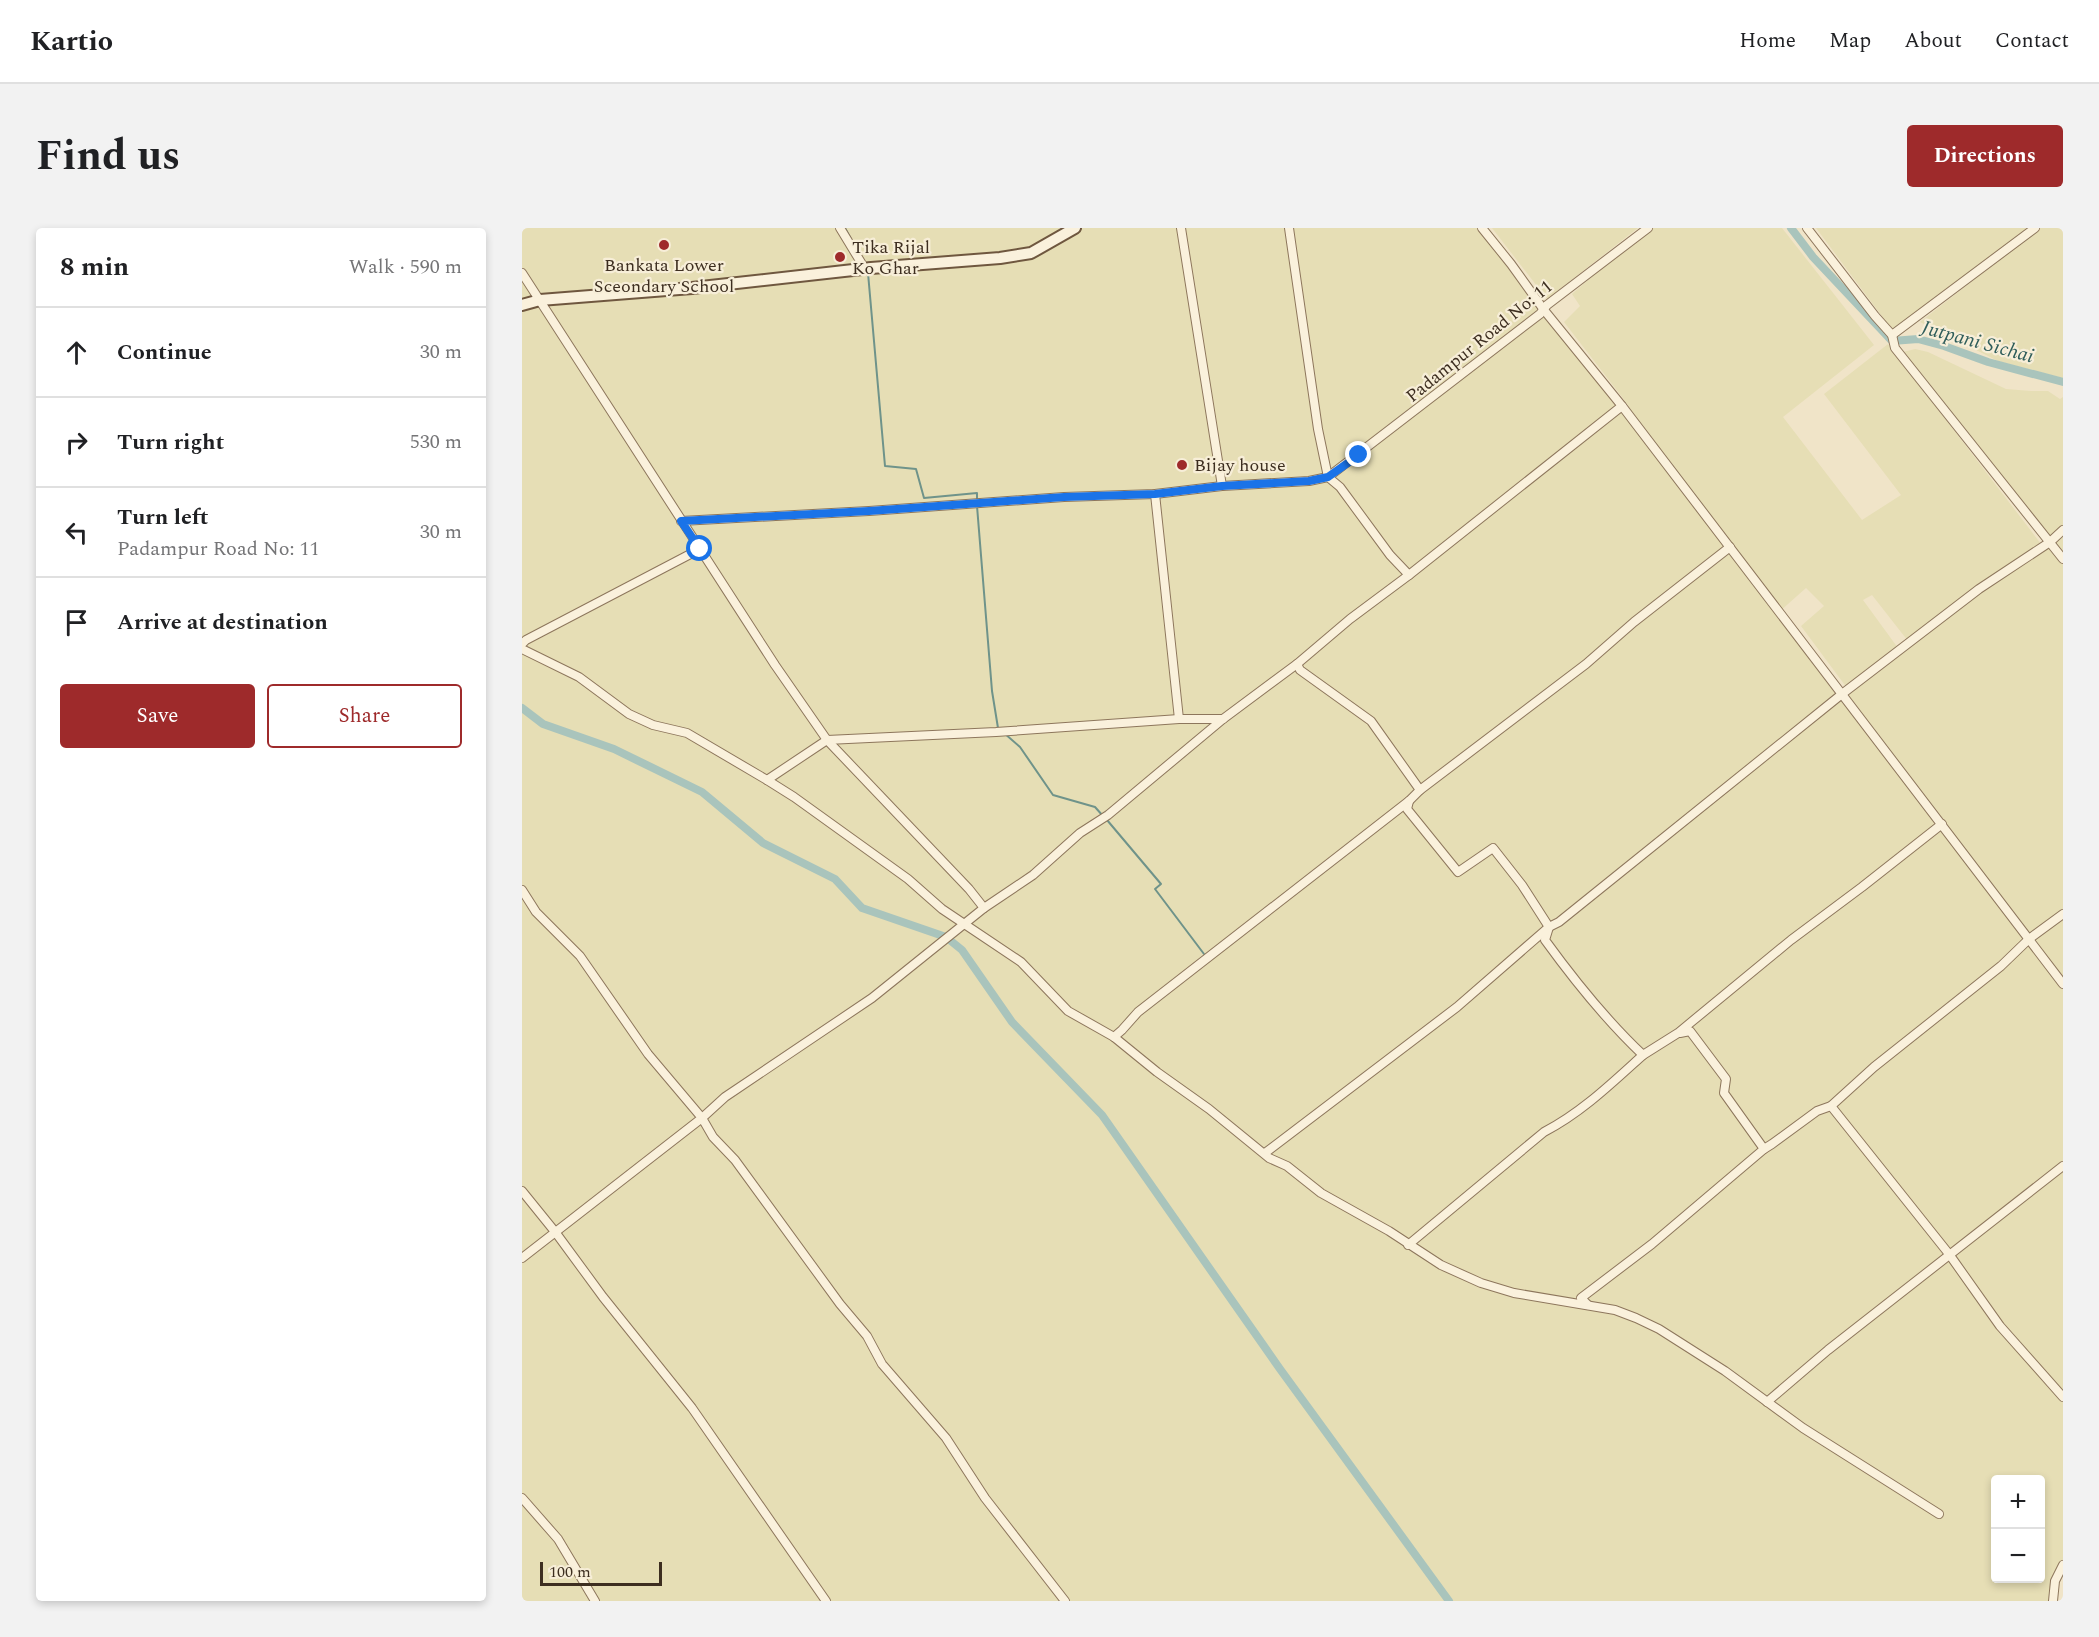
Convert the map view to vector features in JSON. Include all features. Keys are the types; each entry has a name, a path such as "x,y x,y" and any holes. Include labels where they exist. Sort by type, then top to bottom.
{"street":[{"path":"840,228 868,269"},
{"path":"522,305 540,300 692,288 1031,253 1075,228"},
{"path":"1181,228 1222,486"},
{"path":"1289,228 1318,429 1328,477 1340,487 1390,555 1409,574"},
{"path":"1482,228 1544,310 1622,406 2063,984"},
{"name":"Padampur Road No: 11","path":"1328,477 1648,228"},
{"path":"1807,228 1868,308 1892,335 1895,348 2063,559"},
{"path":"1892,335 2035,228"},
{"path":"522,273 685,520 700,549 827,740 984,907"},
{"path":"522,1258 702,1118 725,1097 872,998 984,907 1033,875 1080,833 1097,823 1223,719 1297,664 1350,619 1622,406"},
{"path":"685,520 869,511 1064,497 1155,494 1222,486 1309,481 1328,477"},
{"path":"1155,494 1179,719"},
{"path":"1265,1153 1457,1006 1549,927 1559,922 1842,694 1979,589 2050,542 2063,530"},
{"path":"1114,1037 1138,1012 1409,801 1420,790 1586,664 1634,622 1730,547"},
{"path":"522,644 700,549"},
{"path":"522,649 579,677 629,714 653,725 687,733 767,780 908,879 942,909 966,922 1021,962 1068,1011 1114,1037 1269,1158 1287,1166 1321,1192 1389,1231 1441,1265 1481,1283 1514,1293 1588,1305 1625,1314 1659,1329 1725,1371 1841,1453 1939,1514"},
{"path":"1297,664 1300,670 1371,720 1420,790"},
{"path":"767,780 827,740 996,732 1179,719 1223,719"},
{"path":"1409,801 1407,809 1458,872 1493,848 1522,885 1549,927 1545,940 1626,1039 1643,1055"},
{"path":"1408,1245 1544,1132 1560,1124 1609,1086 1643,1055 1678,1033 1791,940 1942,824"},
{"path":"522,890 536,912 580,956 648,1053 702,1118 713,1137 735,1160 840,1304 867,1336 882,1364 956,1450 985,1498 1065,1601"},
{"path":"1588,1305 1581,1298 1587,1293 1652,1244 1764,1149 1817,1111 1831,1106 1874,1067 2001,966 2029,939 2063,914"},
{"path":"1678,1033 1690,1031 1719,1069 1726,1079 1724,1094 1764,1149"},
{"path":"1831,1106 1949,1254 2000,1326 2063,1397"},
{"path":"1767,1402 1828,1350 2063,1166"},
{"path":"522,1191 692,1408 826,1601"},
{"path":"522,1498 558,1539 595,1601"},
{"path":"2053,1601 2055,1580 2063,1565"}],"shaded area":[{"path":"522,228 1482,228 1676,475 1622,397 1564,322 1580,306 1572,294 1648,228 1782,228 1874,345 1783,417 1862,520 1901,495 1824,394 1888,344 2041,544 1908,641 1872,595 1863,600 1898,648 1847,688 1801,626 1824,606 1806,588 1779,612 1842,694 2063,530 2063,1565 2051,1601 522,1601"},
{"path":"1492,228 1638,228 1547,299"},
{"path":"1816,228 2028,228 1893,331"},
{"path":"2040,228 2063,228 2063,378 1998,361 1920,322"},
{"path":"1915,349 1928,352 2006,389 2048,391 2060,399 2063,397 2063,526 2050,537 1903,352"}],"waterway":[{"path":"845,228 852,241"},
{"name":"Jutpani Sichai","path":"1791,228 1813,257 1892,341 1918,339 1988,362 2063,382"},
{"path":"868,273 885,466 916,469 924,498 977,493 977,500"},
{"path":"977,506 992,691 1000,729"},
{"path":"522,708 543,724 614,749 702,792 763,843 835,879 862,908 946,937 962,950 1012,1022 1102,1115 1280,1369 1449,1601"},
{"path":"1004,733 1020,747 1053,795 1095,807 1103,816"},
{"path":"1107,820 1161,884 1155,889 1204,954"}],"place":[{"name":"Bankata Lower Sceondary School","path":"664,245"},
{"name":"Tika Rijal Ko Ghar","path":"840,257"},
{"name":"Bijay house","path":"1182,465"}],"route":[{"path":"700,549 681,521 1064,497 1155,494 1222,486 1309,481 1328,477 1359,455"}]}
